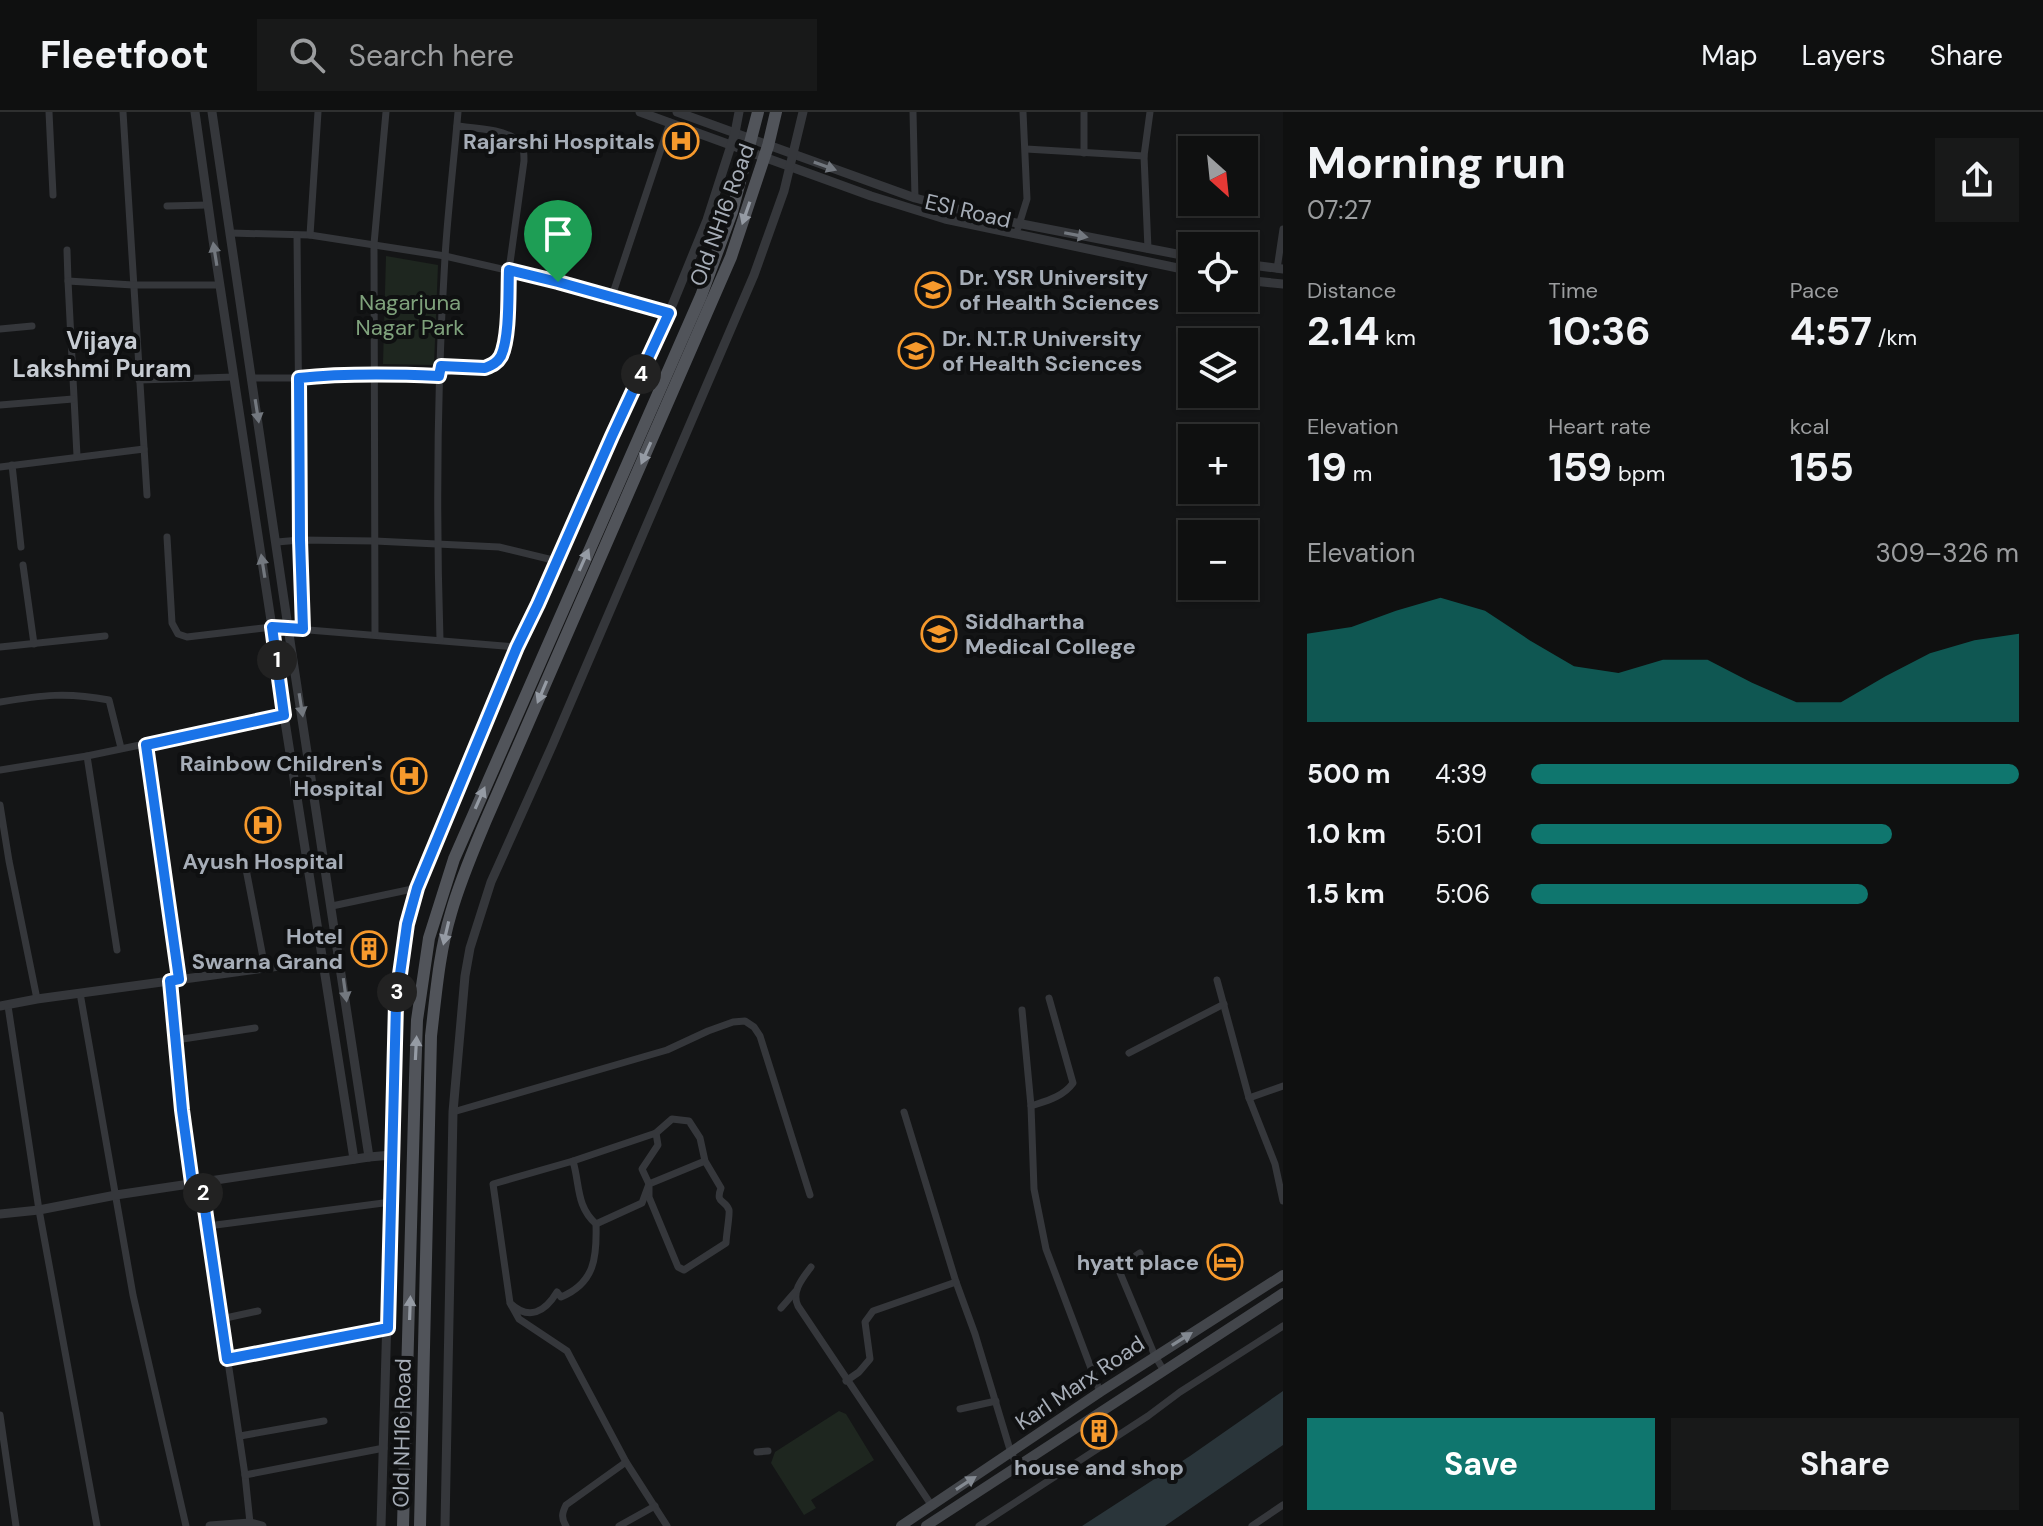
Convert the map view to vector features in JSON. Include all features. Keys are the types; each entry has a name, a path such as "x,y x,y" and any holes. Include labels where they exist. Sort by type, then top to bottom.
{"main road":[{"name":"Old NH16 Road","path":"403,1526 416,1049 429,938 454,859 701,296 732,212 758,112"},
{"name":"Old NH16 Road","path":"420,1526 431,1036 439,964 450,914 486,820 731,257 767,152 776,112"},
{"name":"Karl Marx Road","path":"901,1526 1100,1392 1283,1275"},
{"name":"Karl Marx Road","path":"926,1526 1283,1293"}],"street":[{"path":"49,112 53,195"},
{"path":"123,112 147,495"},
{"path":"195,112 284,715 354,1159"},
{"path":"212,112 369,1157"},
{"path":"310,235 318,112"},
{"path":"375,635 374,244 386,112"},
{"path":"440,640 437,544 439,376 445,256 458,112"},
{"path":"640,112 731,144 767,152"},
{"path":"677,112 690,114 735,133 750,146"},
{"path":"381,1526 396,1003 405,935 417,888 517,647 669,313 707,220 739,112"},
{"path":"445,1526 453,1112 470,948 491,882 754,275 775,218 803,112"},
{"path":"913,112 915,198"},
{"path":"1017,236 1027,199 1023,112"},
{"path":"1084,112 1084,153"},
{"path":"1148,249 1144,156 1150,112"},
{"path":"612,296 670,122"},
{"path":"441,366 485,368 501,355 524,161 520,142 501,133 457,126"},
{"path":"1026,149 1144,156"},
{"name":"ESI Road","path":"767,152 794,154 915,198 1019,224 1178,254"},
{"name":"ESI Road","path":"767,152 790,167 922,212 1017,236 1178,268"},
{"path":"167,206 208,205"},
{"path":"1258,266 1280,269 1283,229"},
{"path":"230,233 310,235 445,256 612,296 669,313"},
{"path":"297,235 303,629"},
{"path":"67,250 77,456"},
{"path":"68,281 220,285"},
{"path":"1258,281 1283,284"},
{"path":"0,329 32,326"},
{"path":"252,378 375,373 439,376"},
{"path":"139,380 234,377"},
{"path":"0,405 73,399"},
{"path":"0,467 144,449"},
{"path":"12,465 21,547"},
{"path":"167,537 172,623 178,634 187,637 272,627 517,647"},
{"path":"277,542 375,541 499,547 557,561"},
{"path":"23,565 34,644"},
{"path":"0,647 105,636"},
{"path":"0,702 80,694 109,700 121,748"},
{"path":"0,770 146,745 284,715"},
{"path":"146,745 174,980 182,1110 208,1226 250,1523"},
{"path":"87,756 117,950"},
{"path":"0,805 4,862 36,996"},
{"path":"246,869 265,968"},
{"path":"332,906 417,888"},
{"path":"313,896 330,894"},
{"path":"97,1526 4,1006 36,996 80,993 324,960"},
{"path":"1217,980 1249,1098 1279,1162 1283,1201"},
{"path":"80,993 133,1295 186,1526"},
{"path":"1031,1106 1068,1091 1073,1083 1049,998"},
{"path":"1129,1053 1224,1004"},
{"path":"1022,1010 1031,1106 1034,1189 1046,1249 1100,1392"},
{"path":"453,1112 667,1050 708,1031 745,1021 760,1036 810,1195"},
{"path":"176,1040 255,1028"},
{"path":"1249,1098 1283,1086"},
{"path":"904,1112 1011,1453 1018,1466"},
{"path":"656,1133 658,1145 642,1169 649,1184 649,1197 678,1267 684,1270 726,1243 730,1214 728,1207 721,1202 718,1195 721,1188 705,1161 700,1138 689,1121 672,1119 656,1133 493,1184 510,1303 519,1319 567,1351 626,1462 667,1526"},
{"path":"0,1214 392,1155"},
{"path":"510,1303 525,1314 539,1312 557,1292 561,1297 584,1284 595,1260 596,1224 587,1216 578,1196 578,1178 573,1161"},
{"path":"596,1224 642,1203 649,1184 705,1161"},
{"path":"208,1226 391,1202"},
{"path":"1140,1253 1118,1268 1164,1371"},
{"path":"781,1308 811,1267"},
{"path":"846,1381 870,1359 867,1317 882,1307 956,1282"},
{"path":"796,1291 794,1299 798,1306 932,1506"},
{"path":"221,1319 258,1311"},
{"path":"979,1526 1283,1326"},
{"path":"227,1359 388,1328"},
{"path":"960,1409 996,1401"},
{"path":"0,1415 16,1526"},
{"path":"240,1436 324,1421"},
{"path":"245,1475 384,1448"},
{"path":"757,1452 768,1451"},
{"path":"566,1526 562,1513 566,1505 626,1462"},
{"path":"1252,1526 1283,1505"},
{"path":"619,1526 655,1506"},
{"path":"210,1526 250,1523 262,1526"}],"green space":[{"name":"Nagarjuna Nagar Park","path":"386,256 438,265 434,365 383,364"},
{"path":"839,1411 846,1414 874,1460 811,1500 816,1508 804,1515 771,1463 775,1452"}],"shaded area":[{"path":"1283,1391 1283,1445 1165,1526 1082,1526 1190,1456"}],"place":[{"name":"Rajarshi Hospitals","path":"681,141"},
{"name":"Dr. YSR University of Health Sciences","path":"933,290"},
{"name":"Dr. N.T.R University of Health Sciences","path":"916,351"},
{"name":"Siddhartha Medical College","path":"939,634"},
{"name":"Rainbow Children's Hospital","path":"409,776"},
{"name":"Ayush Hospital","path":"263,825"},
{"name":"Hotel Swarna Grand","path":"369,949"},
{"name":"hyatt place","path":"1225,1262"},
{"name":"house and shop","path":"1099,1431"}],"district":[{"name":"Vijaya Lakshmi Puram","path":"102,354"}],"route":[{"path":"509,270 558,282 669,313 517,647 417,888 407,924 396,1003 388,1328 227,1359 201,1182 192,1183 182,1110 170,981 179,979 146,745 284,715 272,627 303,629 299,378 375,373 439,376 441,366 491,366 501,355 505,336 509,270"}]}
